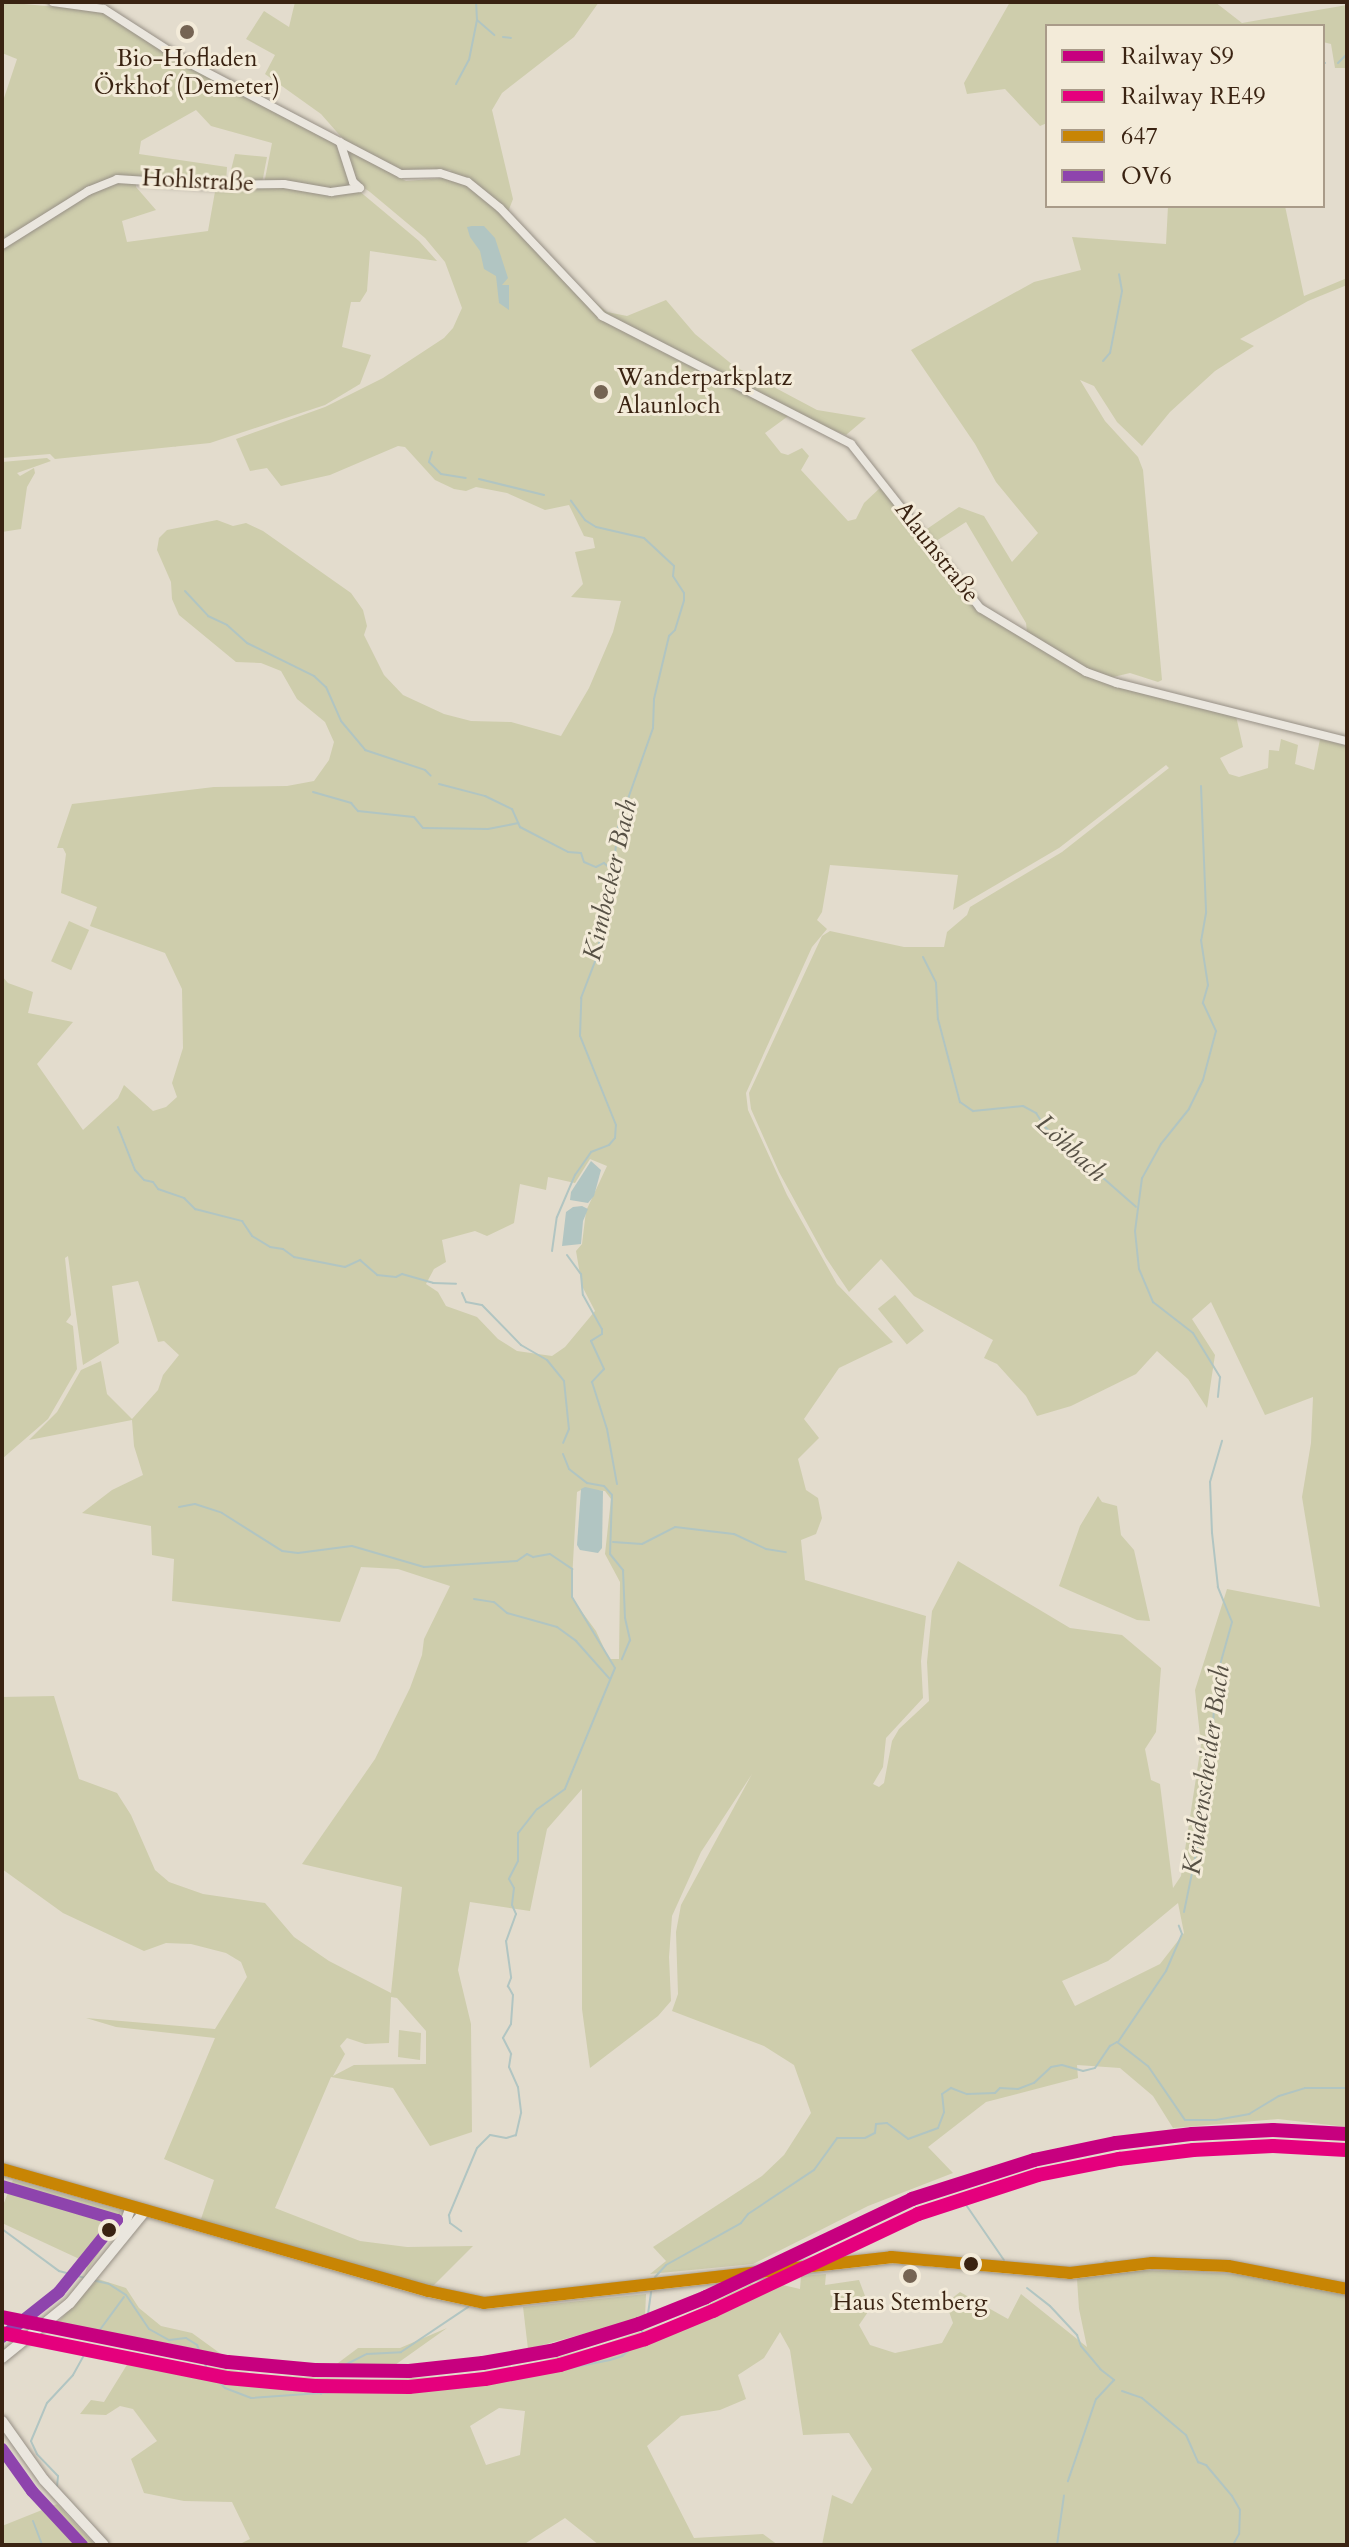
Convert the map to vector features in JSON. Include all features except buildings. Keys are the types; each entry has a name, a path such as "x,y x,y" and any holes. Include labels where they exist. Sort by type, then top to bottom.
{"main road":[{"path":"2,2169 470,2301 506,2303 901,2257 1070,2273 1152,2263 1228,2266 1347,2289"}],"street":[{"path":"53,2 104,9 183,60 340,142"},
{"name":"Hohlstraße","path":"2,245 88,191 117,179 209,185 284,184 331,192 360,188 353,182 340,142"},
{"name":"Alaunstraße","path":"340,142 401,174 450,174 468,182 500,208 602,316 851,444 980,608 1086,672 1117,683 1347,741"},
{"path":"101,2266 125,2228 131,2207"},
{"path":"2,2358 46,2326 77,2295 145,2211"},
{"path":"2,2421 44,2480 104,2545"}],"green space":[{"path":"2,2 101,11 195,70 406,181 444,178 451,170 406,173 343,139 321,114 265,74 275,55 246,39 264,11 289,27 295,2 599,2 574,37 502,93 492,110 513,199 508,212 582,291 607,312 627,316 666,300 695,334 734,366 817,410 866,418 846,435 791,414 765,433 781,453 788,455 802,448 809,456 801,470 848,521 856,519 864,503 881,487 978,610 1009,630 1096,680 1236,716 1243,747 1220,758 1229,774 1239,777 1268,768 1269,750 1279,751 1281,739 1298,745 1295,764 1314,770 1320,739 1347,746 1347,2127 1278,2119 1173,2128 1153,2096 1120,2068 1077,2065 1078,2078 986,2102 928,2147 953,2173 868,2206 753,2264 650,2274 666,2261 653,2247 762,2176 784,2155 811,2113 794,2065 764,2046 672,2011 678,1994 676,1932 681,1905 752,1774 701,1852 672,1916 669,1957 671,2001 658,2016 590,2068 582,2009 582,1789 547,1829 530,1911 470,1902 458,1970 471,2024 472,2132 430,2146 393,2088 331,2077 275,2208 360,2241 407,2247 473,2246 431,2288 200,2222 214,2180 164,2159 215,2038 116,2027 86,2018 215,2029 247,1977 241,1962 226,1953 191,1944 166,1943 144,1951 63,1913 2,1869 2,1697 54,1696 79,1779 117,1793 131,1815 155,1870 169,1882 203,1894 265,1903 294,1937 329,1961 391,1993 402,1887 302,1864 375,1759 410,1688 422,1655 424,1639 450,1586 398,1569 361,1567 340,1622 172,1601 174,1559 152,1555 151,1526 82,1513 112,1490 143,1475 134,1446 132,1420 29,1440 57,1412 81,1370 101,1361 107,1394 132,1419 158,1390 163,1375 179,1355 164,1341 158,1342 138,1281 112,1286 119,1343 83,1365 68,1256 65,1258 71,1315 66,1322 73,1326 77,1369 48,1419 2,1459 2,976 8,983 33,992 28,1013 73,1022 37,1064 83,1130 118,1098 124,1085 153,1111 166,1107 177,1097 172,1083 183,1048 182,989 165,953 90,926 97,907 61,893 66,854 63,848 57,848 72,804 214,787 287,786 314,781 329,760 334,742 325,722 297,699 281,671 261,663 236,662 179,615 172,599 171,582 157,550 159,538 167,530 217,520 233,526 246,523 263,531 351,593 363,610 367,626 364,635 384,675 403,695 444,714 471,721 511,722 561,736 589,688 613,632 621,601 571,597 583,584 575,552 595,548 593,538 584,536 569,505 545,510 507,493 476,487 466,491 454,489 435,480 405,447 398,446 330,475 281,486 267,468 250,471 236,439 325,407 383,378 444,338 453,328 462,308 445,262 425,238 370,192 357,183 341,190 289,183 264,184 272,143 211,126 196,110 141,141 139,154 227,167 226,184 136,177 136,187 156,210 122,221 127,242 208,231 216,186 283,186 336,194 358,190 419,241 437,261 370,251 367,291 360,302 351,302 342,347 371,355 360,384 325,405 210,443 55,459 50,454 2,458 2,104 17,59 2,53","holes":["1166,765 1169,768 1062,852 970,907 967,915 947,932 944,947 904,947 830,931 822,936 749,1093 751,1109 779,1172 826,1258 849,1292 881,1259 914,1296 993,1340 984,1358 997,1364 1026,1396 1037,1416 1071,1406 1136,1374 1157,1351 1188,1379 1207,1408 1215,1355 1192,1319 1211,1302 1265,1415 1313,1397 1311,1443 1302,1497 1320,1607 1227,1589 1195,1690 1201,1745 1181,1876 1173,1888 1160,1784 1151,1780 1145,1749 1156,1732 1161,1668 1122,1635 1070,1628 958,1561 932,1611 927,1662 929,1701 899,1729 892,1741 884,1783 879,1787 873,1784 883,1767 886,1738 923,1698 921,1661 926,1616 805,1580 801,1540 816,1534 822,1518 818,1498 806,1490 798,1459 819,1438 804,1419 839,1368 893,1342 837,1284 787,1195 748,1110 746,1093 812,947 827,929 817,920 822,912 830,865 958,875 953,910 1059,848","590,1159 607,1166 586,1211 582,1244 576,1251 582,1286 595,1311 565,1347 552,1356 517,1351 498,1339 477,1317 446,1306 438,1292 426,1284 434,1269 446,1262 442,1240 475,1231 487,1236 514,1223 520,1184 546,1190 548,1177 575,1183","583,1489 605,1491 611,1499 605,1554 620,1582 619,1659 609,1659 596,1631 571,1597 577,1492","1178,1903 1184,1933 1160,1964 1075,2006 1062,1981 1108,1961","391,1997 397,1998 426,2031 426,2064 354,2065 333,2076 345,2054 340,2046 347,2038 365,2044 389,2043"]},
{"path":"1010,2 1215,2 1242,23 1347,5 1347,68 1335,68 1331,44 1325,42 1325,24 1045,24 1045,124 1040,126 1005,89 967,94 964,83"},
{"path":"235,154 267,157 262,183 228,182"},
{"path":"1168,208 1285,208 1304,296 1347,278 1347,285 1308,301 1240,339 1254,346 1215,371 1170,412 1142,446 1117,422 1094,386 1080,380 1105,421 1138,457 1143,470 1162,680 1158,682 1130,673 1109,678 1089,670 1027,632 1026,623 966,522 933,543 924,531 959,507 984,516 1012,562 1038,533 996,482 975,444 911,350 1034,282 1081,270 1072,237 1166,244"},
{"path":"47,458 51,461 17,473 20,476 34,468 35,473 27,487 21,529 2,532 2,462"},
{"path":"69,921 89,930 71,970 51,961"},
{"path":"895,1295 924,1331 907,1345 878,1309"},
{"path":"1098,1496 1102,1502 1117,1506 1121,1535 1134,1550 1150,1621 1137,1620 1059,1586 1080,1526"},
{"path":"399,2030 421,2033 420,2060 398,2057"},
{"path":"13,2180 120,2211 121,2220 85,2274 88,2263 2,2223 2,2208"},
{"path":"1106,2260 1132,2270 1237,2274 1347,2294 1347,2545 822,2545 832,2495 852,2504 872,2469 849,2433 803,2435 790,2350 780,2332 764,2358 738,2375 746,2399 720,2410 681,2416 647,2446 694,2538 763,2534 778,2545 599,2545 565,2518 523,2545 238,2545 250,2539 232,2502 184,2501 144,2493 131,2459 157,2441 133,2409 120,2406 106,2415 80,2414 91,2400 104,2402 133,2355 262,2375 369,2380 456,2376 539,2362 595,2347 679,2319 750,2284 770,2282 800,2289 801,2276 826,2274 825,2285 859,2280 870,2309 859,2325 870,2345 895,2353 942,2343 953,2323 946,2303 960,2292 1008,2319 1021,2294 1087,2347 1077,2279","holes":["499,2408 525,2411 520,2455 486,2465 470,2426"]},
{"path":"98,2279 126,2288 139,2308 161,2326 192,2333 221,2354 58,2322"},
{"path":"646,2294 645,2317 528,2349 523,2307"},
{"path":"447,2328 395,2365 334,2366 358,2348 400,2348"},
{"path":"57,2504 95,2545 2,2545 2,2526"}],"shaded area":[{"path":"484,226 495,238 508,278 502,285 509,285 509,310 499,303 496,276 484,269 480,251 467,227"},
{"path":"591,1161 601,1170 594,1196 588,1203 570,1200 571,1192"},
{"path":"582,1206 588,1209 583,1221 581,1244 562,1246 566,1212"},
{"path":"581,1489 603,1491 602,1548 598,1553 580,1550 577,1545"}],"waterway":[{"path":"456,84 469,60 477,20 476,2"},
{"path":"477,20 494,35"},
{"path":"503,37 511,38"},
{"path":"1338,63 1347,54"},
{"path":"1103,361 1110,353 1122,291 1119,274"},
{"path":"432,452 429,462 441,474 466,478"},
{"path":"479,479 544,495"},
{"name":"Kimbecker Bach","path":"552,1251 557,1217 575,1175 591,1152 609,1145 615,1138 616,1125 580,1036 581,998 595,961 609,900 606,890 614,864 618,827 653,728 654,699 669,636 675,630 684,600 684,593 673,576 674,566 644,538 596,527 585,520 571,501"},
{"path":"185,591 208,616 227,625 247,643 314,676 326,687 341,721 365,750 425,770 431,776"},
{"path":"439,784 485,796 512,809 520,827 568,852 581,853 584,862 596,867 604,863 612,870"},
{"name":"Krüdenscheider Bach","path":"1201,786 1206,913 1201,940 1208,985 1203,1003 1216,1031 1203,1080 1189,1109 1161,1144 1142,1178 1135,1231 1139,1269 1153,1302 1193,1333 1220,1377 1218,1397"},
{"path":"313,792 351,803 358,811 414,817 423,828 488,829 518,823"},
{"name":"Löhbach","path":"923,957 936,983 938,1019 960,1102 973,1111 1023,1106 1036,1113 1045,1127 1136,1207"},
{"path":"118,1127 135,1170 144,1180 153,1182 158,1189 184,1198 195,1209 242,1221 252,1236 270,1247 283,1249 294,1257 345,1267 360,1260 377,1275 396,1277 402,1274 433,1283 456,1284"},
{"name":"Kimbecker Bach","path":"567,1255 581,1274 583,1295 602,1329 602,1334 591,1341 604,1369 592,1382 607,1429 617,1484"},
{"path":"462,1293 466,1302 482,1305 521,1345 547,1360 564,1381 569,1429 563,1443"},
{"name":"Krüdenscheider Bach","path":"1184,1912 1199,1839 1200,1802 1211,1772 1215,1683 1232,1622 1218,1587 1212,1533 1210,1482 1222,1441"},
{"name":"Kimbecker Bach","path":"563,1454 569,1469 587,1483 604,1486 612,1495 610,1554 623,1570 625,1618 630,1640 622,1659"},
{"name":"Kimbecker Bach","path":"179,1507 195,1504 222,1513 282,1551 298,1553 352,1546 424,1567 517,1561 527,1554 533,1557 550,1554 572,1569 572,1597 615,1668 565,1789 537,1809 518,1833 518,1861 509,1879 514,1888 512,1905 516,1914 506,1941 511,1978 508,1986 513,1995 511,2024 503,2038 511,2054 509,2067 518,2087 521,2113 516,2135 506,2138 490,2135 477,2148 449,2215 450,2223 461,2231"},
{"path":"613,1542 642,1544 675,1527 734,1534 766,1549 786,1552"},
{"path":"474,1599 494,1602 507,1613 557,1627 576,1641 609,1678"},
{"name":"Krüdenscheider Bach","path":"1118,2042 1166,1971 1182,1934 1179,1926"},
{"path":"655,2277 666,2265 741,2223 748,2214 814,2170 837,2138 865,2138 875,2133 876,2124 887,2123 908,2139 938,2128 944,2112 942,2094 951,2088 967,2094 995,2093 1000,2088 1018,2089 1034,2083 1051,2067 1062,2065 1083,2071 1095,2068 1110,2046 1117,2042 1148,2066 1185,2120 1216,2120 1249,2114 1279,2096 1305,2088 1347,2088"},
{"path":"962,2199 1004,2260"},
{"path":"2,2229 59,2271 86,2278"},
{"path":"92,2280 109,2284 126,2295 149,2329 169,2340 186,2338 197,2345 208,2371 225,2388 251,2398 513,2379 610,2360 622,2356 638,2343 648,2314 652,2287"},
{"path":"1027,2288 1050,2306 1077,2335 1081,2346 1100,2369 1114,2380 1096,2399 1068,2481"},
{"path":"99,2331 124,2297"},
{"path":"341,2367 367,2354 401,2352 468,2307"},
{"path":"57,2486 58,2476 37,2454 31,2441 47,2403 73,2375 89,2346"},
{"path":"321,2394 329,2381"},
{"path":"1122,2391 1142,2398 1186,2435 1198,2462 1206,2465 1232,2496 1240,2510 1239,2534 1233,2545"},
{"path":"1057,2545 1064,2495"},
{"path":"33,2521 42,2545"}],"rail line":[{"name":"S9","path":"2,2317 228,2362 315,2370 409,2371 483,2363 555,2350 639,2324 706,2297 912,2199 1034,2160 1116,2143 1192,2134 1273,2130 1347,2134"},
{"name":"RE49","path":"2,2333 227,2378 315,2386 409,2387 485,2379 560,2365 645,2339 713,2311 918,2214 1038,2175 1119,2159 1193,2150 1273,2146 1346,2150"}],"transit line":[{"name":"647","path":"2,2169 428,2291 484,2303 891,2257 1070,2273 1152,2263 1228,2266 1347,2289"},
{"name":"OV6","path":"2,2186 117,2220 59,2292 2,2337"},
{"name":"OV6","path":"2,2449 32,2491 82,2545"}],"place":[{"name":"Bio-Hofladen Örkhof (Demeter)","path":"187,32"},
{"name":"Wanderparkplatz Alaunloch","path":"601,392"},
{"name":"Haus Stemberg","path":"910,2276"}]}
